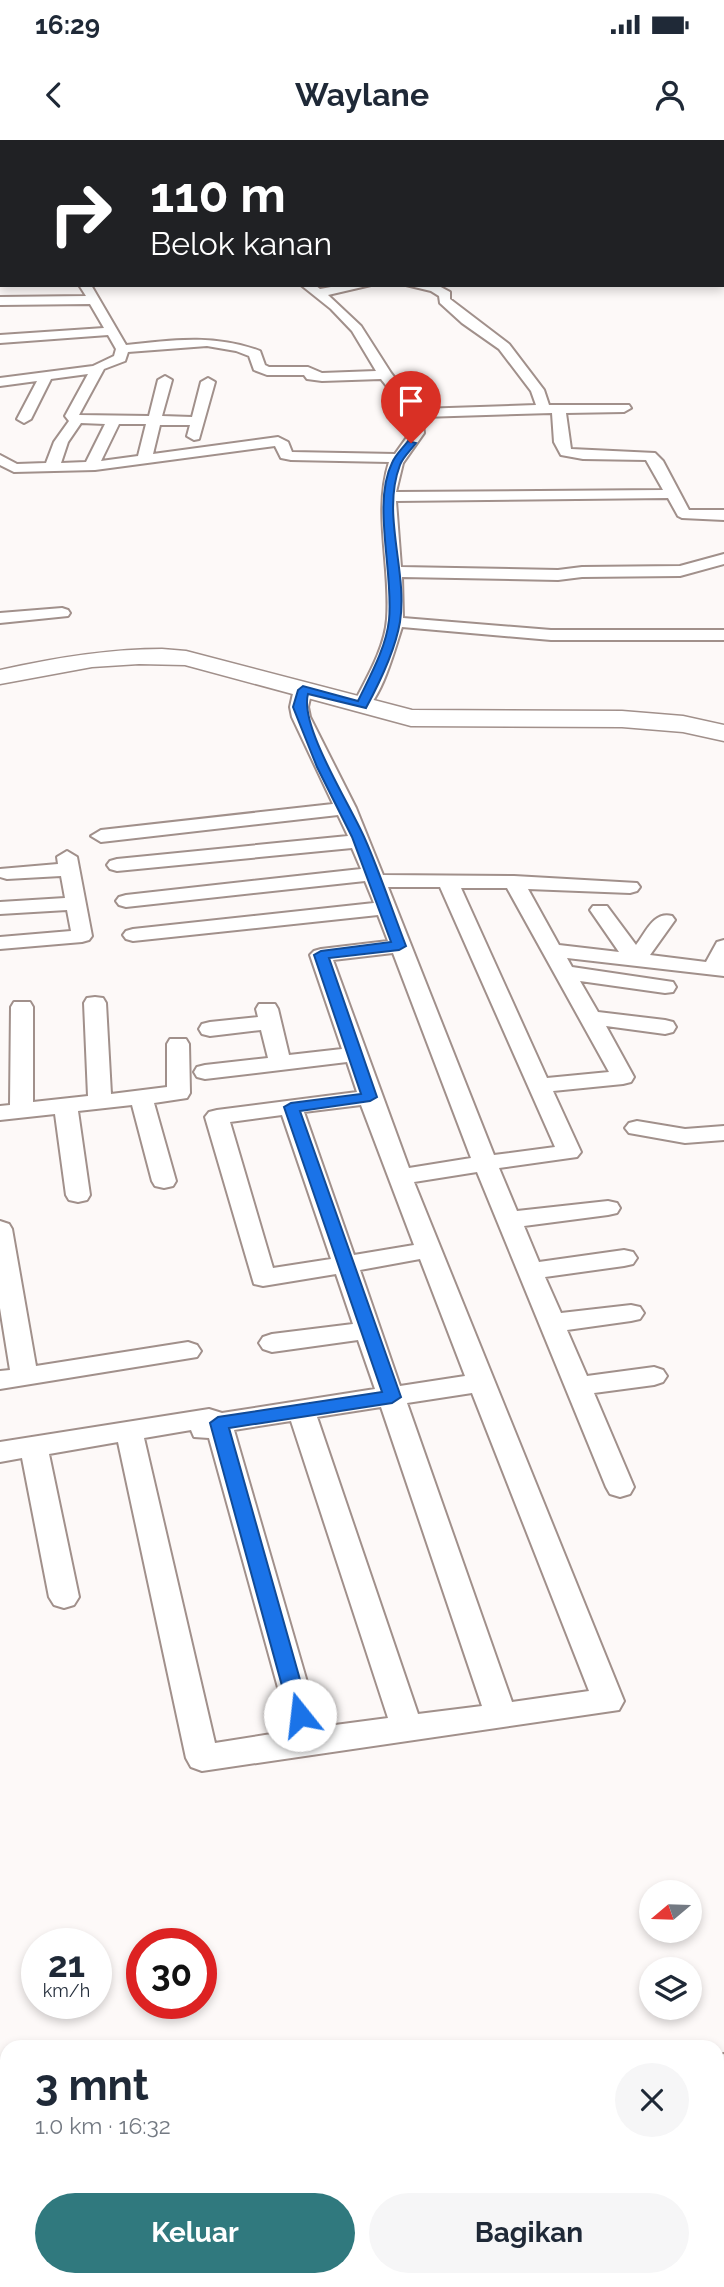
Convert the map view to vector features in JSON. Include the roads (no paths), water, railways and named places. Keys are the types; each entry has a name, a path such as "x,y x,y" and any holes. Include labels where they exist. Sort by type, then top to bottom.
{"street":[{"path":"86,287 122,349 120,358 99,366 72,416 76,419 198,421"},
{"path":"312,289 338,287"},
{"path":"424,287 441,290 446,295 444,300 453,309 504,347 519,370 561,421 559,435 566,452 583,455 650,456 656,461 683,513 698,516 724,515"},
{"path":"312,289 335,306 356,328 385,375 415,413 416,433 391,478 388,497 395,622 381,666 362,705"},
{"path":"0,301 93,300"},
{"path":"0,339 112,331"},
{"path":"122,349 191,343 239,346 255,354 259,367 267,371 308,371 312,376 321,377 385,375"},
{"path":"1,383 47,374 97,369"},
{"path":"24,419 47,374"},
{"path":"144,460 165,380"},
{"path":"189,454 208,382"},
{"path":"415,413 624,408"},
{"path":"52,467 61,442 76,419"},
{"path":"91,466 114,420"},
{"path":"0,459 14,468 91,466 278,441 284,445 285,453 291,456 400,458"},
{"path":"388,497 673,494"},
{"path":"394,572 558,575 582,572 680,571 692,569 702,562 724,559"},
{"path":"0,618 62,613"},
{"path":"395,622 551,635 724,635"},
{"path":"0,677 97,659 186,658 411,718 622,719 683,723 724,733"},
{"path":"303,690 299,707 301,718 360,841 485,1163 620,1487"},
{"path":"101,835 346,808"},
{"path":"117,865 360,841"},
{"path":"0,943 82,936 68,863 7,873"},
{"path":"126,901 374,877 448,882 630,887"},
{"path":"400,1177 569,1152 448,882"},
{"path":"514,882 623,1077 540,1086"},
{"path":"0,908 75,903"},
{"path":"133,935 384,908"},
{"path":"600,910 636,960"},
{"path":"636,960 665,920"},
{"path":"617,935 653,938"},
{"path":"130,1437 202,1758 608,1701 400,1177 321,955 399,946"},
{"path":"552,950 718,970 724,946"},
{"path":"565,972 666,987"},
{"path":"95,1003 100,1102"},
{"path":"22,1007 11,1112 179,1093 178,1044"},
{"path":"210,1030 268,1016 280,1063"},
{"path":"590,1018 665,1027"},
{"path":"205,1072 355,1054"},
{"path":"141,1097 164,1181"},
{"path":"370,1097 217,1117 263,1278 429,1250"},
{"path":"66,1106 78,1195"},
{"path":"291,1107 501,1716"},
{"path":"637,1128 674,1135 724,1133"},
{"path":"509,1220 608,1208"},
{"path":"0,1229 12,1378 188,1351"},
{"path":"530,1271 624,1258"},
{"path":"552,1323 631,1313"},
{"path":"272,1343 369,1330"},
{"path":"578,1386 654,1376"},
{"path":"0,1452 90,1437 99,1449 130,1437 209,1429 218,1423 482,1382"},
{"path":"301,1410 407,1728"},
{"path":"218,1423 308,1741"},
{"path":"34,1446 64,1597"}]}
